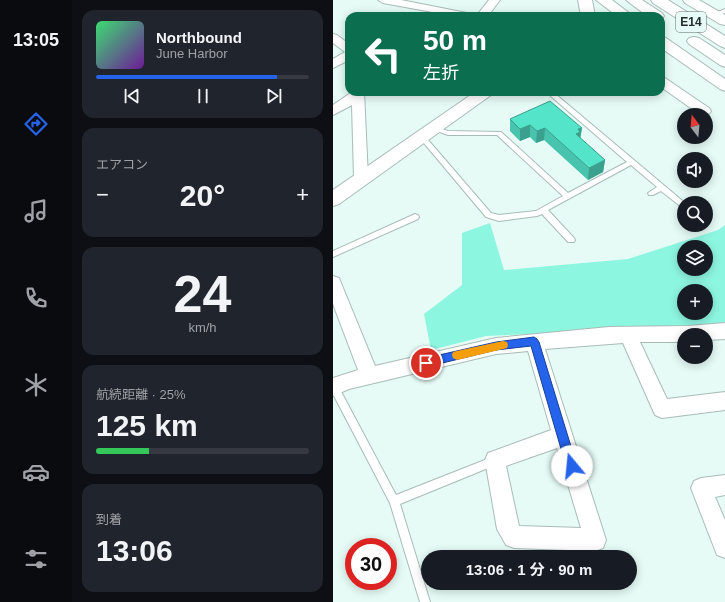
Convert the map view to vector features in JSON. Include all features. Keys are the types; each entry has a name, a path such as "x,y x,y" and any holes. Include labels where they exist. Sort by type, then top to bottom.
{"highway":[{"name":"E14","path":"633,0 651,12"},
{"name":"E14","path":"658,0 725,43"},
{"name":"E14","path":"680,32 725,62"}],"street":[{"path":"384,0 451,12"},
{"path":"485,12 495,0"},
{"path":"585,0 587,12"},
{"path":"603,0 620,12"},
{"path":"690,0 721,16"},
{"path":"333,36 345,46"},
{"path":"665,44 725,86"},
{"path":"333,64 345,56"},
{"path":"665,84 700,108"},
{"path":"333,111 355,96"},
{"path":"358,96 361,178"},
{"path":"333,199 479,96"},
{"path":"333,283 370,376"},
{"path":"333,387 370,376 496,346 628,335 688,334 725,331"},
{"path":"628,335 662,409 725,401"},
{"path":"534,342 563,436 595,540 513,537 508,529 495,460 563,436"},
{"path":"725,485 701,488 725,548"}],"lane":[{"path":"554,96 677,200"},
{"path":"555,106 562,103"},
{"path":"427,132 499,133 506,129"},
{"path":"427,132 489,215 499,218 537,213 632,162"},
{"path":"499,133 568,197"},
{"path":"651,193 662,187"},
{"path":"543,210 571,240"},
{"path":"333,254 415,217"},
{"path":"333,387 393,501 425,602"},
{"path":"393,501 495,460"}],"green space":[{"path":"490,223 504,270 628,259 677,243 677,276 713,276 713,240 687,240 713,232 725,225 725,325 486,336 431,350 424,314 462,285 462,233"}],"building":[{"path":"550,101 582,128 578,129 580,132 576,134 605,160 589,168 545,128 537,131 530,125 520,129 510,119"}],"slow traffic":[{"path":"457,355 503,345"}],"route":[{"path":"426,363 496,346 534,342 572,466"}]}
